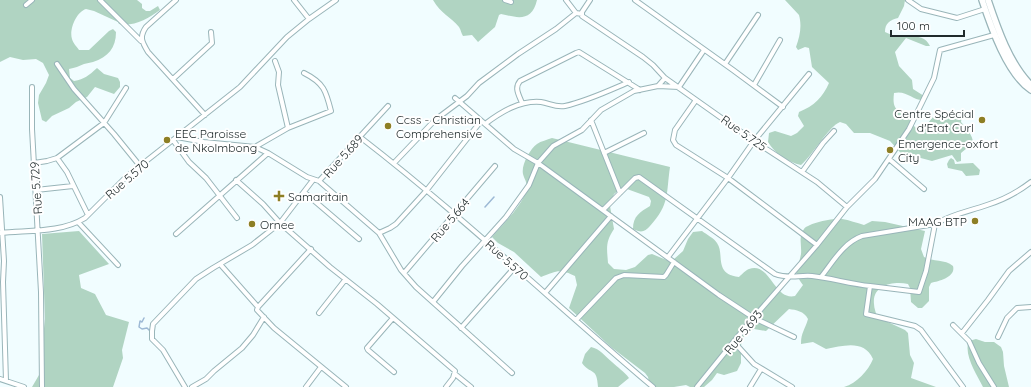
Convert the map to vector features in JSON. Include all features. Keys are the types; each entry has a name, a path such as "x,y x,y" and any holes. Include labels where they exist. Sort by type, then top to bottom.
{"street":[{"path":"26,5 32,0"},
{"path":"100,0 142,41 148,52 205,115"},
{"path":"142,41 143,32 146,27 176,0"},
{"path":"294,0 309,19"},
{"name":"Rue 5.570","path":"1,233 65,227 78,222 88,215 126,177 240,87 286,37 336,0"},
{"path":"505,0 511,2"},
{"path":"566,0 576,13 582,14 590,0"},
{"path":"635,0 754,85 782,107"},
{"path":"908,0 921,9 957,18 985,9"},
{"path":"982,0 994,34 1012,68 1022,82 1031,90"},
{"path":"988,0 1001,35 1017,68 1031,85"},
{"path":"394,163 435,120 457,100 576,13"},
{"name":"Rue 5.725","path":"582,14 582,16 653,65 665,78 754,141 817,182 847,207"},
{"path":"725,64 758,15"},
{"path":"173,79 212,43 211,32"},
{"path":"790,277 847,207 865,190 909,130 934,78 940,50 994,34"},
{"path":"754,85 780,40"},
{"path":"433,302 506,216 526,190 538,163 553,146 582,130 601,110 634,91 658,86 679,88 704,50"},
{"path":"522,103 517,88 520,81 579,52 640,90"},
{"path":"275,61 279,72 278,86 288,128"},
{"path":"57,64 74,89 140,166"},
{"path":"255,146 288,128 331,111 326,92 322,86 304,73"},
{"path":"668,257 698,219 754,141 809,74"},
{"path":"658,86 665,78"},
{"path":"379,233 396,224 426,191 483,122 522,103 542,102 563,107 591,98 628,82"},
{"name":"Rue 5.729","path":"32,87 33,147 41,292 42,387"},
{"path":"34,163 57,158 104,123 126,88"},
{"path":"457,100 514,149 538,163 719,295 754,318 794,337"},
{"path":"696,100 675,130 673,140 676,145 728,178 817,245"},
{"name":"Rue 5.689","path":"177,136 204,142 255,146 302,174 313,180 319,181 388,106"},
{"path":"591,120 620,193"},
{"path":"802,172 823,143 834,131"},
{"path":"604,153 644,133"},
{"name":"Rue 5.570","path":"360,137 394,163 485,240 653,387"},
{"path":"173,140 189,162 206,178 218,196 237,218"},
{"path":"176,234 268,153"},
{"path":"57,158 67,172 88,215"},
{"path":"889,159 924,189"},
{"name":"Rue 5.664","path":"404,273 495,166"},
{"path":"603,210 635,178 639,177 775,274 782,277 821,277 846,283 919,292 926,271 935,224"},
{"path":"236,180 263,204 280,223 345,280 377,304 413,336 448,364 455,371 455,374 471,387"},
{"path":"185,387 163,350 152,339 153,324 196,279 252,245 280,223 313,180"},
{"path":"319,181 379,233 404,273 416,287 512,373"},
{"path":"821,277 846,246 855,238 935,224 957,214 998,201 1011,195 1031,182"},
{"path":"36,190 73,186"},
{"path":"304,192 359,239"},
{"path":"0,197 1,233 4,261 3,282 6,381"},
{"path":"545,293 611,216"},
{"path":"78,222 118,265"},
{"path":"258,307 311,249"},
{"path":"962,333 1009,271 1031,252"},
{"path":"576,320 616,278 624,275 666,276 674,262"},
{"path":"220,264 258,307 257,310 264,318 346,387"},
{"path":"461,328 515,267"},
{"name":"Rue 5.693","path":"697,387 790,277"},
{"path":"320,313 345,280"},
{"path":"870,286 866,314 915,326 921,330 963,387"},
{"path":"998,337 1007,318 1017,308 1031,307"},
{"path":"192,387 206,379 242,348 264,318"},
{"path":"393,318 367,348 394,372"},
{"path":"953,325 969,341 979,363 994,387"},
{"path":"734,342 754,364 787,386 792,387"},
{"path":"306,387 321,367"},
{"path":"750,387 761,369"},
{"path":"446,387 455,374"},
{"path":"0,379 24,387"}],"green space":[{"path":"0,0 137,0 142,4 142,8 146,11 150,11 158,6 160,10 140,22 124,25 119,24 118,22 94,11 86,9 82,11 76,17 72,26 71,35 73,42 79,50 89,50 113,29 116,32 116,38 113,47 107,55 93,62 69,69 70,78 74,81 84,78 97,68 104,74 118,78 120,87 114,94 95,87 87,97 52,116 46,122 42,120 38,103 39,95 49,75 43,63 36,59 23,60 10,57 0,62"},
{"path":"433,0 537,0 532,12 524,17 499,15 495,27 478,42 472,35 463,36 459,27 439,9"},
{"path":"785,0 905,0 904,6 898,18 888,22 885,32 894,36 919,37 924,39 930,46 926,46 906,38 895,52 899,66 912,80 913,89 924,96 922,100 919,100 906,94 898,92 894,93 894,104 896,109 901,113 910,112 914,115 912,124 918,130 922,130 933,117 962,115 961,122 971,134 973,143 961,153 961,161 957,162 952,155 932,161 917,157 907,160 890,141 870,133 854,133 846,124 840,122 831,129 801,165 791,162 778,154 768,142 769,133 775,131 791,136 797,133 804,126 798,116 799,112 809,107 817,100 824,93 829,83 812,67 809,48 805,47 798,50 796,47 800,31 799,15"},
{"path":"552,138 670,167 664,205 656,218 645,231 633,229 633,225 638,215 650,206 651,201 649,197 627,189 618,191 614,194 610,206 614,229 609,238 607,250 608,263 614,269 626,270 635,267 648,255 652,254 669,261 673,260 683,251 693,232 702,231 716,241 719,247 721,263 726,272 739,277 749,269 756,268 767,275 782,293 788,296 795,296 803,285 797,273 801,254 801,235 804,229 811,225 822,221 842,219 864,225 872,221 885,222 925,231 921,249 924,257 931,260 943,261 953,266 950,276 931,283 929,287 929,301 922,308 918,308 911,302 910,288 908,284 902,283 890,284 876,292 874,306 877,317 905,330 908,333 910,355 914,363 911,378 936,387 844,387 858,380 868,368 873,359 869,353 859,346 852,345 826,349 813,342 801,344 802,334 808,319 797,310 789,309 766,331 754,329 746,332 741,345 741,363 737,371 724,375 717,373 704,387 690,387 686,385 674,387 650,387 648,377 645,373 611,347 569,308 577,285 575,276 558,271 541,277 514,252 498,243 492,237 515,210 527,190 527,185 523,174 523,166 529,153 537,144"},
{"path":"951,158 954,160 955,164 973,163 980,170 979,175 966,176 962,171 948,168 947,164"},
{"path":"79,231 109,264 79,275 81,288 95,294 106,315 129,322 122,350 123,358 113,387 32,387 39,375 45,319 42,234"},
{"path":"976,339 985,342 994,342 1001,347 1009,387 983,387 969,358 968,352 969,341"},
{"path":"591,347 602,353 629,378 618,387 598,387 595,373 585,367 582,363 585,354"}],"waterway":[{"path":"485,207 494,197"},
{"path":"144,318 142,322 140,321 139,327 142,329 151,329"}],"place":[{"name":"Centre Spécial d'Etat Curl","path":"982,120"},
{"name":"Ccss - Christian Comprehensive","path":"388,126"},
{"name":"EEC Paroisse de Nkolmbong","path":"167,140"},
{"name":"Emergence-oxfort City","path":"890,150"},
{"name":"Samaritain","path":"279,196"},
{"name":"MAAG BTP","path":"975,221"},
{"name":"Ornee","path":"252,224"}]}
